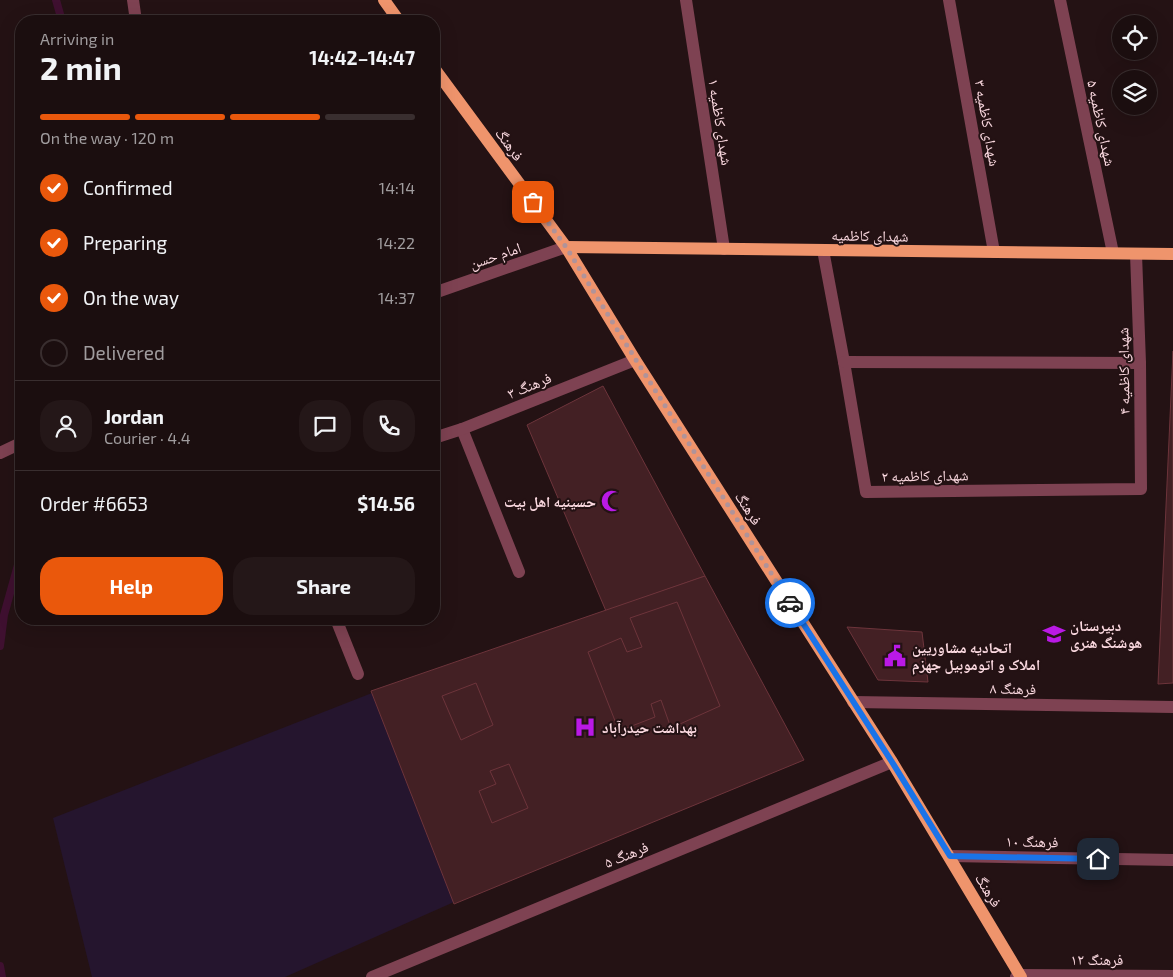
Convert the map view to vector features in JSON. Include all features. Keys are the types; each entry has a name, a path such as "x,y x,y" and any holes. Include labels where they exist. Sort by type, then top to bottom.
{"main road":[{"path":"384,0 395,15"},
{"name":"فرهنگ","path":"440,76 566,247 892,762 950,856 1019,976"},
{"name":"شهدای کاظمیه","path":"566,247 1173,254"}],"street":[{"path":"133,0 135,15"},
{"name":"شهدای کاظمیه ۱","path":"686,0 724,249"},
{"name":"شهدای کاظمیه ۳","path":"949,0 994,252"},
{"name":"شهدای کاظمیه ۵","path":"1060,0 1113,254"},
{"name":"امام حسن","path":"440,291 566,247"},
{"name":"شهدای کاظمیه ۲","path":"823,250 866,492 1141,488"},
{"name":"شهدای کاظمیه ۴","path":"1136,254 1140,363 1141,488"},
{"name":"فرهنگ ۳","path":"440,436 636,360"},
{"path":"844,362 1140,363"},
{"path":"462,429 519,572"},
{"path":"0,453 15,446"},
{"path":"338,625 358,674"},
{"name":"فرهنگ ۸","path":"853,702 1173,707"},
{"name":"فرهنگ ۵","path":"372,977 892,762"},
{"name":"فرهنگ ۱۰","path":"950,856 1173,860"},
{"name":"فرهنگ ۱۲","path":"1019,976 1173,976"}],"shaded area":[{"path":"372,693 454,902 285,977 92,977 53,818"}],"building":[{"path":"1173,351 1173,683 1158,684"},
{"name":"حسینیه اهل بیت","path":"603,386 705,576 606,611 527,425"},
{"name":"بهداشت حیدرآباد","path":"705,576 804,760 454,904 371,691"},
{"path":"677,602 720,706 671,728 661,700 651,704 655,717 619,731 588,652 621,638 627,652 642,647 630,618"},
{"name":"اتحادیه مشاوریین املاک و اتوموبیل جهزم","path":"847,627 922,632 928,682 878,680"},
{"path":"476,683 493,725 461,740 442,696"},
{"path":"509,764 528,808 492,823 479,791 496,784 490,771"}],"waterway":[{"path":"56,0 60,15"},
{"path":"0,646 4,615 15,576"},
{"path":"0,966 2,977"}],"way so far":[{"path":"533,202 566,247 790,603"}],"place":[{"name":"حسینیه اهل بیت","path":"612,501"},
{"name":"دبیرستان هوشنگ هنری","path":"1054,634"},
{"name":"اتحادیه مشاوریین املاک و اتوموبیل جهزم","path":"895,656"},
{"name":"بهداشت حیدرآباد","path":"585,727"}],"route":[{"path":"790,603 950,856 1098,859"}]}
